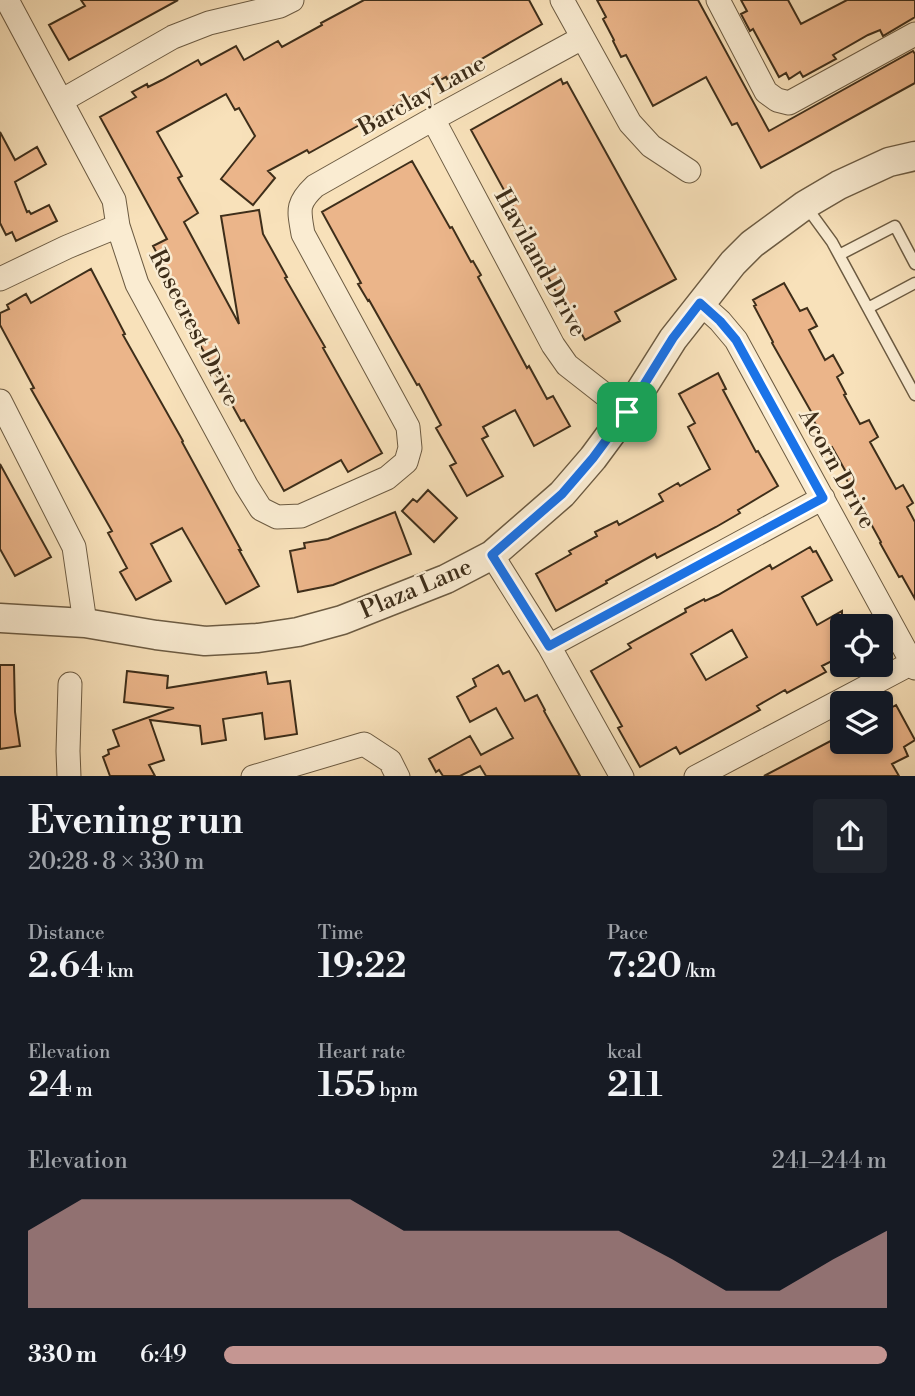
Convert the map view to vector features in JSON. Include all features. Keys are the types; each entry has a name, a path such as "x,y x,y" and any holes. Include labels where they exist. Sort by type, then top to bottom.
{"street":[{"name":"Rosecrest Drive","path":"7,0 114,200 118,226 137,284 246,485 261,509 277,517"},
{"path":"61,102 173,37 209,23 279,6 292,0"},
{"path":"562,0 630,123 652,146 689,171"},
{"path":"718,0 766,92 777,100 789,103 915,34"},
{"name":"Barclay Lane","path":"277,517 301,516 387,478 406,462 410,448 408,427 303,234 299,211 304,196 315,186 582,38"},
{"name":"Haviland Drive","path":"433,119 553,345 568,365 627,412"},
{"name":"Plaza Lane","path":"0,618 85,623 205,641 258,638 298,632 342,620 446,579 492,555 562,494 627,412 673,338 733,263 752,244 805,205 839,185 889,162 915,156"},
{"path":"0,279 118,226"},
{"name":"Acorn Drive","path":"700,303 736,340 914,666"},
{"path":"0,401 74,547 85,623"},
{"path":"549,646 823,498"},
{"path":"492,555 549,646 622,776"},
{"path":"696,776 914,666"},
{"path":"69,776 70,684"},
{"path":"253,776 364,744 390,761 398,776"}],"lane":[{"path":"805,205 832,242 915,394"},
{"path":"839,255 895,226 915,264"},
{"path":"868,308 915,283"}],"building":[{"path":"81,0 178,0 69,60 49,25 85,6"},
{"path":"364,0 529,0 542,24 447,79 446,77 309,153 307,150 268,171 275,178 253,205 221,179 255,136 239,108 235,110 226,94 157,132 182,176 178,178 198,213 184,222 239,324 221,216 259,210 263,234 287,277 285,278 382,453 348,472 341,460 284,491 244,420 241,421 176,302 179,301 170,285 173,283 153,246 167,239 100,117 136,97 132,92 147,84 148,87 198,60 201,65 236,46 244,60 278,41 282,47"},
{"path":"597,0 698,0 769,131 913,51 915,83 761,168 737,123 732,125 706,77 653,106 626,55 621,57"},
{"path":"741,0 788,0 801,24 847,0 915,0 915,17 883,36 880,30 868,35 833,55 836,59 803,77 800,72 789,79 786,73 779,77 753,29 750,31 741,14 747,11"},
{"path":"561,79 563,84 567,82 676,279 615,312 620,321 585,340 558,291 556,292 546,273 549,272 471,130"},
{"path":"0,132 15,160 37,147 46,164 15,182 27,212 31,214 49,205 57,221 16,241 12,232 6,235 0,223"},
{"path":"412,161 450,228 452,227 481,275 478,277 527,368 529,366 547,399 553,396 570,426 534,446 515,410 483,427 488,436 482,439 503,476 467,496 450,466 456,463 436,428 441,425 358,284 361,283 322,212"},
{"path":"91,269 125,334 123,335 183,441 259,586 226,604 182,528 151,544 171,581 136,600 120,572 127,568 108,533 112,531 31,389 34,388 0,325 0,313 9,309 7,305 26,294 31,303"},
{"path":"784,283 800,311 807,308 817,326 809,330 825,360 833,355 843,373 837,377 860,424 869,420 878,437 870,442 896,489 903,485 913,503 907,507 915,522 915,599 880,543 844,475 847,474 811,416 813,415 754,306 756,305 753,300"},
{"path":"718,373 726,389 723,390 756,452 758,451 778,486 716,527 657,558 655,554 556,611 536,574 597,536 595,532 617,521 619,525 663,501 659,494 710,469 688,427 695,423 679,394"},
{"path":"0,464 51,557 15,576 0,549"},
{"path":"428,490 457,518 434,542 402,511 413,499 417,502"},
{"path":"395,512 411,554 333,585 298,592 290,551 305,548 304,543 328,539"},
{"path":"810,547 813,552 816,551 832,580 802,597 817,625 830,618 830,662 822,666 826,672 787,693 785,690 757,706 760,710 680,754 676,747 640,767 618,728 622,726 591,671 631,648 628,644 686,612 685,609 718,595 770,565 772,569","holes":["732,630 747,657 706,680 691,654"]},
{"path":"0,665 14,665 15,712 20,746 0,749"},
{"path":"498,665 503,674 509,671 525,701 537,695 580,776 486,776 480,766 460,776 443,776 439,770 436,772 429,759 470,736 481,755 513,738 496,708 470,722 457,697 476,686 473,679"},
{"path":"127,671 168,676 167,688 266,672 268,684 290,681 297,734 265,739 262,713 223,719 226,740 202,744 200,726 150,720 164,760 149,765 155,776 110,776 103,757 109,754 108,750 119,746 113,730 174,708 124,702"},
{"path":"896,705 915,740 904,747 908,756 892,764 899,776 764,776 830,741 830,754 893,754 893,707"}],"route":[{"path":"700,303 736,340 823,498 549,646 492,555 562,494 627,412 673,338 700,303"}]}
